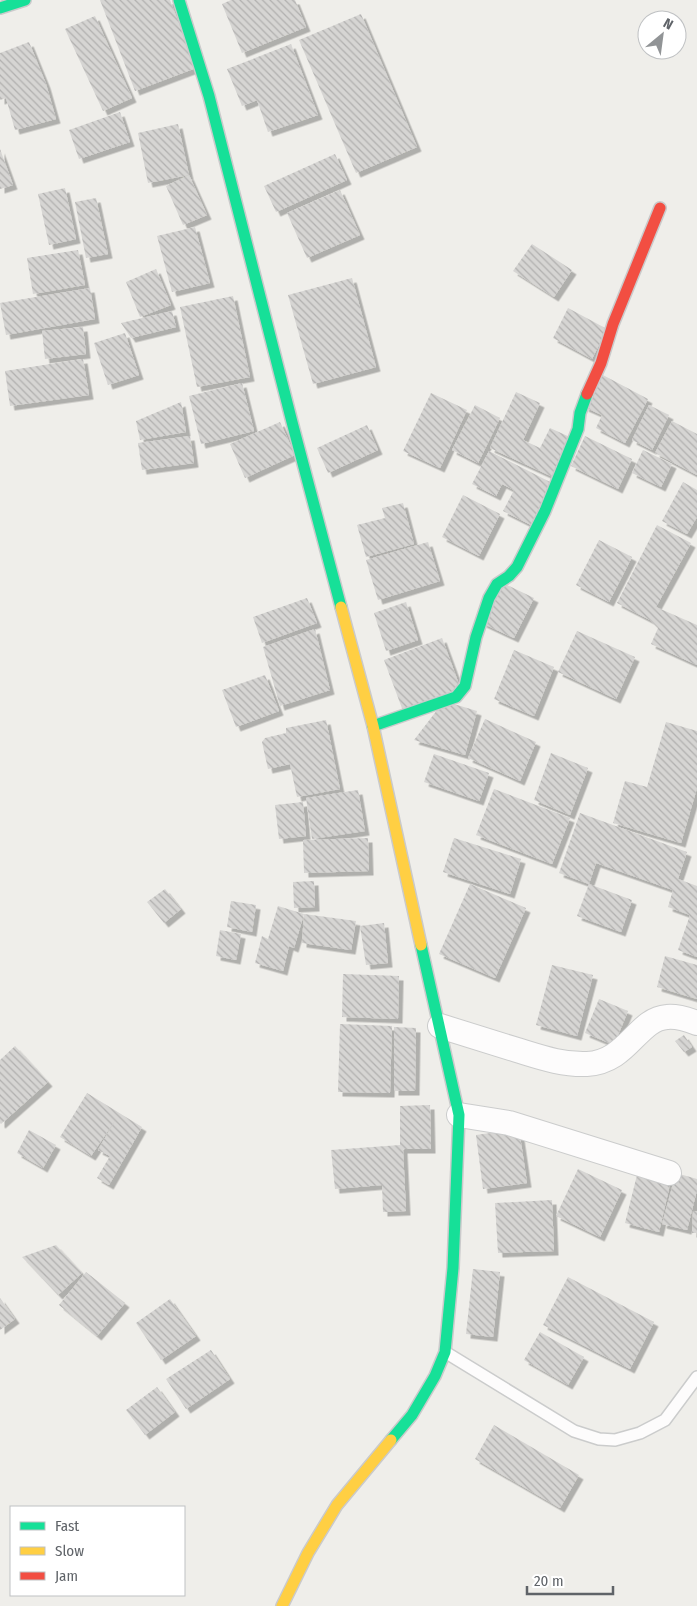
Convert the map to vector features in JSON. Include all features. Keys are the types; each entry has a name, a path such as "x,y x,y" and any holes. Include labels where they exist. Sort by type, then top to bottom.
{"street":[{"path":"0,8 25,0"},
{"path":"178,0 209,96 372,726 459,1115 454,1268 445,1352 435,1376 412,1415 337,1505 308,1553 282,1606"},
{"path":"372,726 456,696 462,692 476,637 489,598 497,584 510,576 517,567 545,511 569,454 578,429 580,413 601,363 613,324 660,208"},
{"path":"440,1026 562,1063 589,1064 606,1060 621,1052 654,1020 668,1016 697,1023"},
{"path":"459,1115 509,1123 669,1173"}],"lane":[{"path":"445,1352 574,1431 599,1439 615,1440 640,1433 665,1420 697,1377"}],"building":[{"path":"100,0 170,0 196,68 135,91"},
{"path":"231,0 295,0 306,27 242,53 222,4"},
{"path":"361,14 417,147 356,173 299,40"},
{"path":"95,16 132,98 103,111 65,29"},
{"path":"29,42 46,84 56,119 15,130 6,98 0,100 0,53"},
{"path":"291,44 318,115 268,132 257,100 242,106 227,69"},
{"path":"120,112 130,142 79,159 69,130"},
{"path":"178,124 189,175 148,183 138,133"},
{"path":"0,149 13,185 0,189"},
{"path":"335,154 347,180 276,212 264,186"},
{"path":"189,175 207,215 183,225 166,186"},
{"path":"65,188 76,239 49,245 38,194"},
{"path":"340,190 360,235 307,258 287,213"},
{"path":"96,198 108,254 86,258 75,202"},
{"path":"195,227 210,283 172,292 157,236"},
{"path":"532,244 572,270 554,297 513,271"},
{"path":"78,250 85,285 33,294 27,258"},
{"path":"156,269 171,305 140,317 126,282"},
{"path":"352,278 376,367 313,384 288,295"},
{"path":"90,288 95,319 6,335 0,303"},
{"path":"233,296 250,377 197,387 180,307"},
{"path":"568,308 607,329 592,359 553,338"},
{"path":"172,311 176,327 131,338 121,323"},
{"path":"83,327 86,354 45,359 42,331"},
{"path":"125,333 139,375 108,385 94,343"},
{"path":"83,359 89,395 10,406 5,371"},
{"path":"601,374 648,399 625,443 596,428 602,415 584,407"},
{"path":"242,383 254,431 201,444 189,396"},
{"path":"516,392 540,403 523,440 540,448 550,428 572,438 553,477 490,448"},
{"path":"431,393 467,410 440,468 403,451"},
{"path":"181,402 186,432 140,440 136,421"},
{"path":"475,405 500,418 478,463 452,450"},
{"path":"649,405 669,415 652,450 632,440"},
{"path":"672,421 697,434 697,475 655,453"},
{"path":"280,422 295,455 245,478 230,444"},
{"path":"367,425 378,450 328,473 317,448"},
{"path":"190,436 194,463 142,470 138,443"},
{"path":"585,436 632,459 618,489 571,466"},
{"path":"643,450 672,464 661,487 632,473"},
{"path":"489,451 554,484 533,526 503,511 514,490 502,484 496,496 472,484"},
{"path":"683,482 697,490 697,517 687,534 662,521"},
{"path":"463,495 500,514 479,556 442,537"},
{"path":"403,503 414,544 366,557 357,525 385,518 382,508"},
{"path":"657,525 691,543 656,607 697,625 697,665 651,644 658,628 650,620 617,603"},
{"path":"599,540 632,557 609,602 576,585"},
{"path":"428,542 440,581 378,600 366,560"},
{"path":"503,583 534,598 514,638 482,623"},
{"path":"307,598 317,623 262,643 253,617"},
{"path":"406,602 418,640 386,651 374,613"},
{"path":"315,629 330,690 280,706 263,647"},
{"path":"577,631 635,657 616,699 558,672"},
{"path":"442,638 461,690 403,711 384,660"},
{"path":"514,650 554,667 534,716 494,699"},
{"path":"265,675 279,711 236,727 222,690"},
{"path":"444,701 477,711 465,755 414,740"},
{"path":"485,719 536,742 520,781 468,758"},
{"path":"326,720 340,789 297,797 290,764 268,769 262,742 265,738 286,733 286,728"},
{"path":"666,722 697,731 697,788 681,843 613,823 625,781 647,787"},
{"path":"551,753 588,768 570,815 534,800"},
{"path":"434,754 489,773 479,801 424,782"},
{"path":"494,789 570,818 552,864 476,835"},
{"path":"358,790 365,831 312,839 306,798"},
{"path":"303,802 306,836 279,839 275,805"},
{"path":"580,813 687,852 678,879 697,886 697,957 678,950 690,915 668,907 673,890 596,863 589,884 559,873"},
{"path":"368,838 369,871 304,873 303,840"},
{"path":"454,838 521,859 510,894 443,872"},
{"path":"314,881 315,907 294,908 293,882"},
{"path":"470,884 526,908 495,978 439,954"},
{"path":"589,884 632,900 621,932 577,916"},
{"path":"165,889 181,909 164,923 147,902"},
{"path":"231,901 256,905 252,932 227,927"},
{"path":"278,906 304,914 294,948 289,946 283,971 255,963 262,936 268,939"},
{"path":"304,914 356,921 351,950 302,943"},
{"path":"384,923 388,963 366,965 360,926"},
{"path":"220,930 241,934 236,960 216,956"},
{"path":"665,956 697,965 697,999 657,987"},
{"path":"552,965 593,975 577,1036 536,1025"},
{"path":"343,974 399,976 398,1019 342,1017"},
{"path":"599,999 628,1011 614,1045 585,1033"},
{"path":"340,1024 392,1026 390,1093 338,1092"},
{"path":"394,1027 416,1028 415,1091 394,1091"},
{"path":"684,1035 692,1047 684,1052 675,1041"},
{"path":"15,1046 48,1082 1,1124 0,1060"},
{"path":"87,1093 142,1127 109,1185 97,1178 110,1156 98,1150 116,1119 91,1156 60,1137"},
{"path":"430,1105 431,1149 403,1149 406,1211 383,1212 382,1185 335,1189 331,1150 400,1145 400,1106"},
{"path":"519,1129 527,1183 483,1189 476,1135"},
{"path":"29,1130 56,1145 43,1168 17,1153"},
{"path":"578,1169 622,1190 600,1237 556,1216"},
{"path":"638,1171 671,1180 659,1232 625,1223"},
{"path":"676,1173 697,1179 697,1190 687,1230 662,1224"},
{"path":"552,1200 554,1251 498,1253 495,1203"},
{"path":"693,1211 697,1211 697,1233 692,1233"},
{"path":"56,1245 82,1273 58,1295 22,1257"},
{"path":"473,1269 500,1272 493,1337 466,1334"},
{"path":"86,1272 125,1303 97,1336 59,1305"},
{"path":"568,1277 654,1322 630,1369 543,1325"},
{"path":"0,1298 15,1319 0,1330"},
{"path":"170,1299 196,1336 161,1360 136,1323"},
{"path":"540,1332 584,1357 568,1385 524,1360"},
{"path":"211,1350 230,1379 186,1409 166,1379"},
{"path":"157,1387 175,1412 145,1435 126,1410"},
{"path":"494,1425 579,1475 560,1508 475,1459"}],"traffic: fast":[{"path":"0,8 25,0"},
{"path":"179,0 209,96 341,607"},
{"path":"373,726 456,697 465,686 476,637 489,598 497,584 509,576 517,567 545,511 578,429 580,413 587,394"},
{"path":"391,1440 412,1415 435,1376 445,1352 453,1268 459,1115 421,945"}],"traffic: slow":[{"path":"341,607 373,726 421,945"},
{"path":"282,1606 308,1553 337,1505 391,1440"}],"traffic: jam":[{"path":"587,394 601,363 613,324 660,208"}]}
